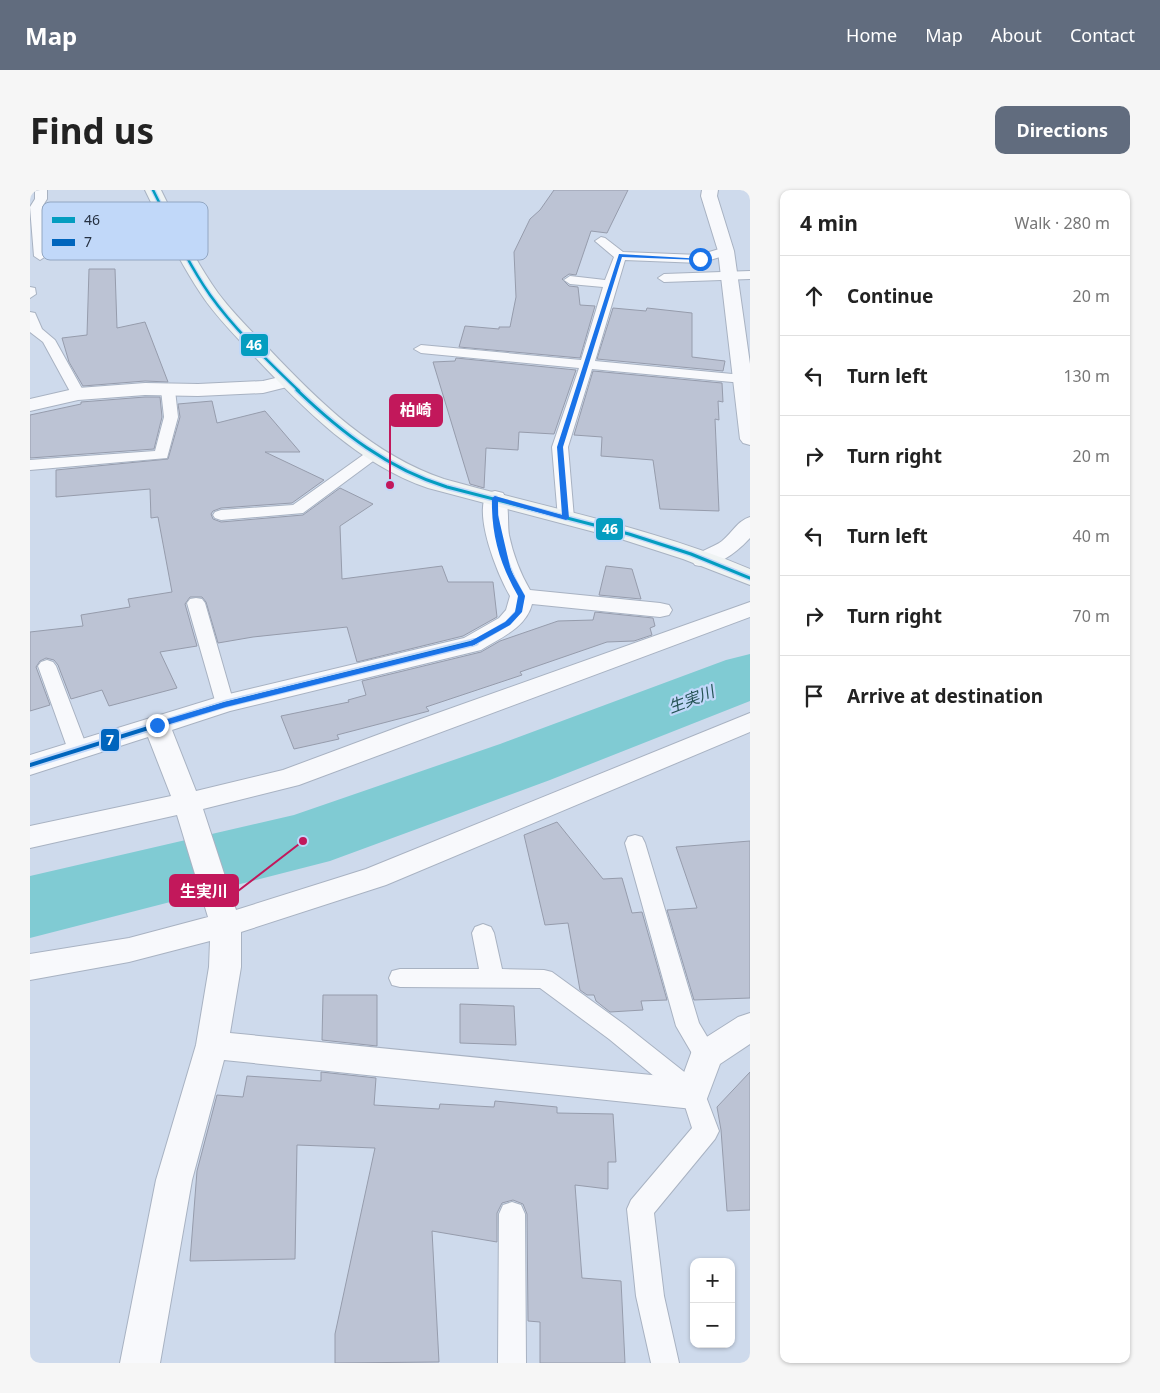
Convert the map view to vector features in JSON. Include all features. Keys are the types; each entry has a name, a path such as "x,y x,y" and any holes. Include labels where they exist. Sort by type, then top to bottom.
{"street":[{"path":"152,190 158,202"},
{"path":"710,190 709,196 726,251 750,439"},
{"path":"189,260 220,308 288,381 332,422 374,453 415,476 452,488 495,498 669,547 750,578"},
{"path":"30,405 78,394 263,386 288,381"},
{"path":"30,765 225,704 472,644 508,623 518,612 522,596 507,571 494,515 495,498"},
{"path":"702,560 730,546 750,524"},
{"path":"522,596 660,610"},
{"path":"30,837 188,803 289,778 750,609"},
{"path":"30,967 129,950 226,925 376,877 750,722"},
{"path":"140,1363 174,1180 212,1045 225,967 226,925 188,803 157,725"},
{"path":"212,1045 692,1094 706,1055 750,1027"}],"lane":[{"path":"40,256 33,208 41,199 41,190"},
{"path":"601,241 620,256 700,259 726,251"},
{"path":"566,518 560,447 620,256"},
{"path":"664,278 750,275"},
{"path":"570,280 610,284"},
{"path":"30,316 36,331 48,340 78,394"},
{"path":"421,349 743,379"},
{"path":"30,465 162,455 171,417 168,390"},
{"path":"221,516 297,510 374,453"},
{"path":"196,603 225,704"},
{"path":"47,666 78,750"},
{"path":"635,843 688,1026 706,1055"},
{"path":"483,933 493,979"},
{"path":"400,978 544,979 617,1032 692,1094 706,1131 640,1209 650,1296 665,1363"},
{"path":"512,1214 512,1363"}],"building":[{"path":"554,190 628,190 607,233 591,231 576,275 569,274 562,279 569,286 578,287 580,305 595,306 580,358 459,347 465,326 499,329 499,327 510,327 516,297 514,252 530,219 540,210"},
{"path":"89,269 115,269 117,328 145,322 168,382 145,381 83,386 69,362 62,338 87,335"},
{"path":"613,308 646,311 647,308 692,313 692,357 725,361 723,371 597,359"},
{"path":"456,358 576,370 554,434 519,432 518,450 486,448 484,488 470,484 433,362 455,361"},
{"path":"593,371 722,383 723,402 718,401 719,420 715,419 719,511 660,509 653,460 601,456 602,437 574,435"},
{"path":"160,397 162,417 154,449 30,458 30,415 81,404 81,402"},
{"path":"212,401 217,423 265,411 300,452 265,452 324,480 292,503 221,508 213,511 211,514 213,519 221,522 303,515 340,488 373,504 340,526 342,579 442,566 448,582 493,582 497,617 463,636 357,662 347,627 253,637 218,643 206,602 202,597 190,597 185,604 197,646 160,652 177,688 109,706 102,690 71,699 58,665 54,660 46,658 40,661 36,667 50,705 30,711 30,632 83,626 81,615 130,607 128,599 172,592 158,517 151,518 150,489 56,497 56,470 168,459 180,417 178,404"},
{"path":"606,566 632,569 641,599 599,595"},
{"path":"595,612 653,618 655,626 650,628 652,635 634,641 607,642 520,672 522,675 426,707 429,711 337,735 339,739 294,749 281,716 349,702 348,700 366,695 362,681 481,652 500,641 558,621 593,620"},
{"path":"557,822 603,879 622,878 632,913 642,912 667,1000 641,1001 643,1010 610,1012 596,1001 594,995 587,995 580,990 568,923 545,925 524,835"},
{"path":"750,841 750,998 694,1000 667,910 697,908 676,847"},
{"path":"323,995 377,995 377,1046 322,1040"},
{"path":"460,1004 514,1006 516,1045 460,1043"},
{"path":"321,1072 376,1078 374,1105 439,1109 440,1104 494,1107 495,1101 557,1107 557,1113 613,1114 616,1162 608,1162 608,1189 575,1185 582,1278 621,1281 625,1363 540,1363 540,1322 528,1321 527,1214 523,1204 513,1200 502,1203 497,1213 497,1242 432,1231 439,1362 335,1363 335,1334 375,1148 297,1145 295,1259 190,1261 197,1171 217,1095 243,1097 247,1076 321,1081"},
{"path":"750,1072 750,1210 727,1211 721,1130 717,1107"}],"waterway":[{"name":"生実川","path":"30,907 303,841 525,762 750,676"}],"transit line":[{"name":"46","path":"153,190 159,202"},
{"name":"46","path":"189,260 224,313 273,365 329,419 369,450 391,464 436,483 629,534 691,554 750,578"},
{"name":"7","path":"30,765 225,704 472,644 508,623 518,612 522,596 510,573 501,549 496,525 495,498"}],"place":[{"name":"柏崎","path":"390,485"},
{"name":"生実川","path":"303,841"}],"route":[{"path":"157,725 225,704 472,644 508,623 518,612 522,596 507,571 499,542 494,515 495,498 566,518 560,447 620,256 700,259"}]}
